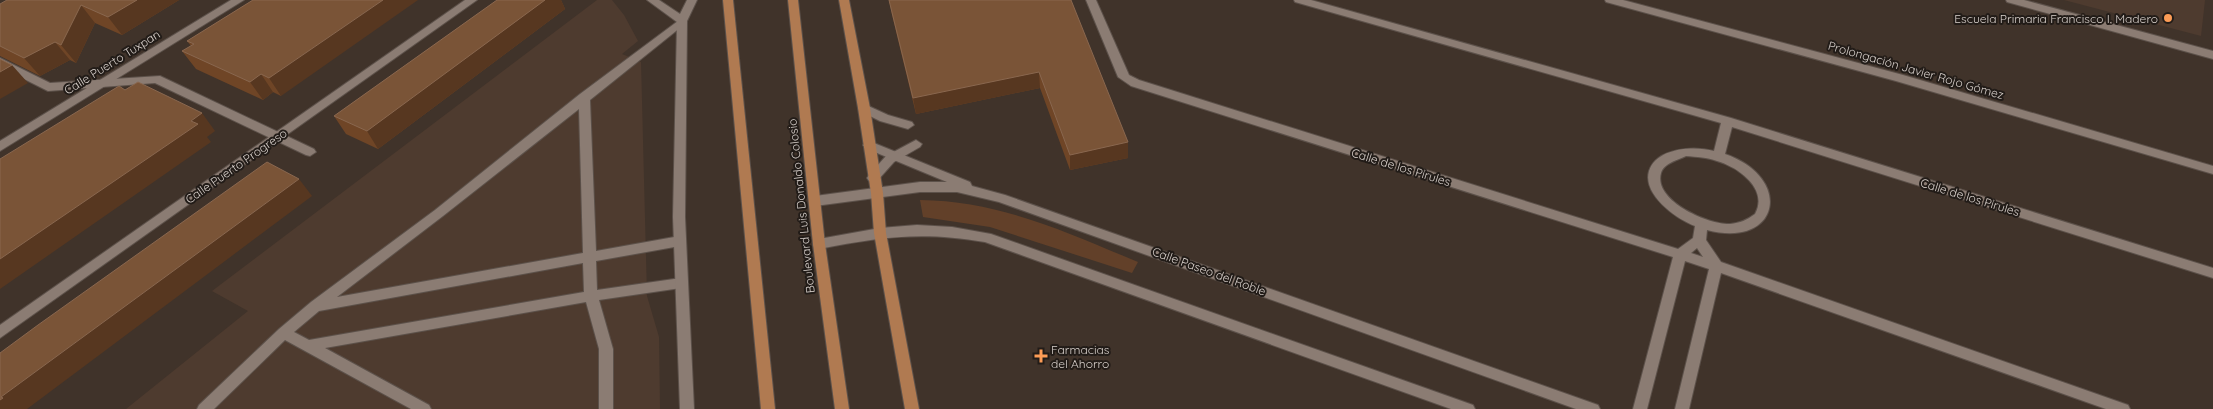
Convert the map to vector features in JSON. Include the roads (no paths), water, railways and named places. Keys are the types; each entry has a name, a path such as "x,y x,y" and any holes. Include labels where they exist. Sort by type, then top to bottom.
{"main road":[{"path":"728,0 768,406"},
{"name":"Boulevard Luis Donaldo Colosio","path":"793,0 819,244 842,409"},
{"path":"844,0 870,145 873,178 877,192 880,233 912,409"}],"street":[{"name":"Calle Puerto Tuxpan","path":"0,147 239,0"},
{"name":"Calle Puerto Progreso","path":"0,332 472,0"},
{"path":"652,0 682,21"},
{"path":"687,409 680,241 682,21 692,0"},
{"name":"Calle de los Pirules","path":"1091,0 1124,77 1135,83 1680,254 2123,409"},
{"name":"Calle de los Pirules","path":"1299,0 1727,121 2213,272"},
{"name":"Prolongación Javier Rojo Gómez","path":"1610,0 1899,78 2213,170"},
{"path":"2010,0 2213,55"},
{"path":"204,409 284,333 316,306 439,213 682,21"},
{"path":"0,62 48,87 156,78 310,152"},
{"path":"584,97 591,296 606,349 606,409"},
{"path":"864,108 884,118 908,125"},
{"path":"1719,156 1727,121"},
{"path":"873,178 894,156 916,144"},
{"path":"870,145 1001,198"},
{"path":"1685,152 1701,152 1734,162 1754,177 1765,195 1766,206 1761,216 1752,224 1738,228 1722,229 1702,225 1686,219 1672,209 1661,197 1655,184 1655,173 1661,163 1671,156 1685,152"},
{"name":"Calle Paseo del Roble","path":"815,202 920,187 957,188 1001,198 1593,409"},
{"path":"1682,409 1716,266 1700,240 1702,225"},
{"path":"819,244 880,233 917,230 949,231 986,237 1468,409"},
{"path":"1640,409 1680,254 1700,240"},
{"path":"316,306 680,241"},
{"path":"306,346 591,296 682,283"},
{"path":"284,333 424,409"}],"place":[{"name":"Escuela Primaria Francisco I. Madero","path":"2168,18"},
{"name":"Farmacias del Ahorro","path":"1041,356"}]}
